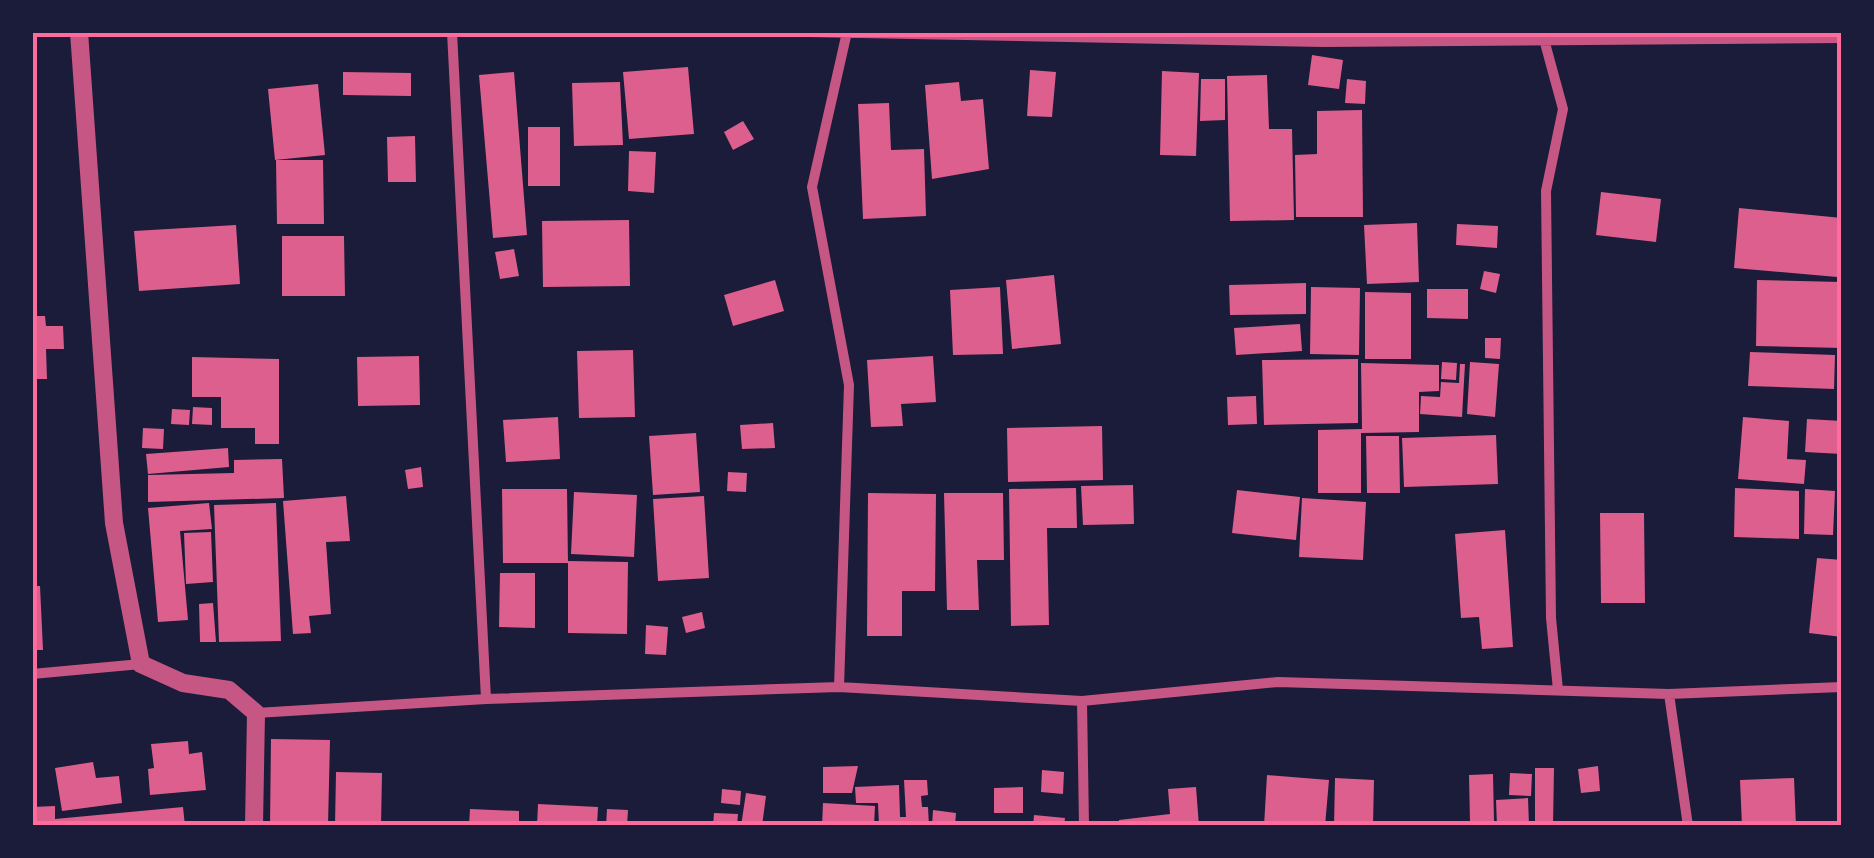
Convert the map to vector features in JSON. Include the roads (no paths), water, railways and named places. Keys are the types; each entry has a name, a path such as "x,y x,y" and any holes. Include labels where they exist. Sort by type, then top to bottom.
{"street":[{"path":"79,32 114,524 141,664"},
{"path":"452,32 486,699"},
{"path":"807,32 1842,38"},
{"path":"839,687 849,386 812,187 847,33"},
{"path":"1541,36 1563,110 1546,192 1551,601 1558,690"},
{"path":"32,674 141,664 184,684 229,690 256,713 486,699 839,687 1082,701 1278,682 1669,694 1842,687"},
{"path":"1669,694 1688,826"},
{"path":"1082,701 1084,826"},
{"path":"254,826 256,713"}]}
